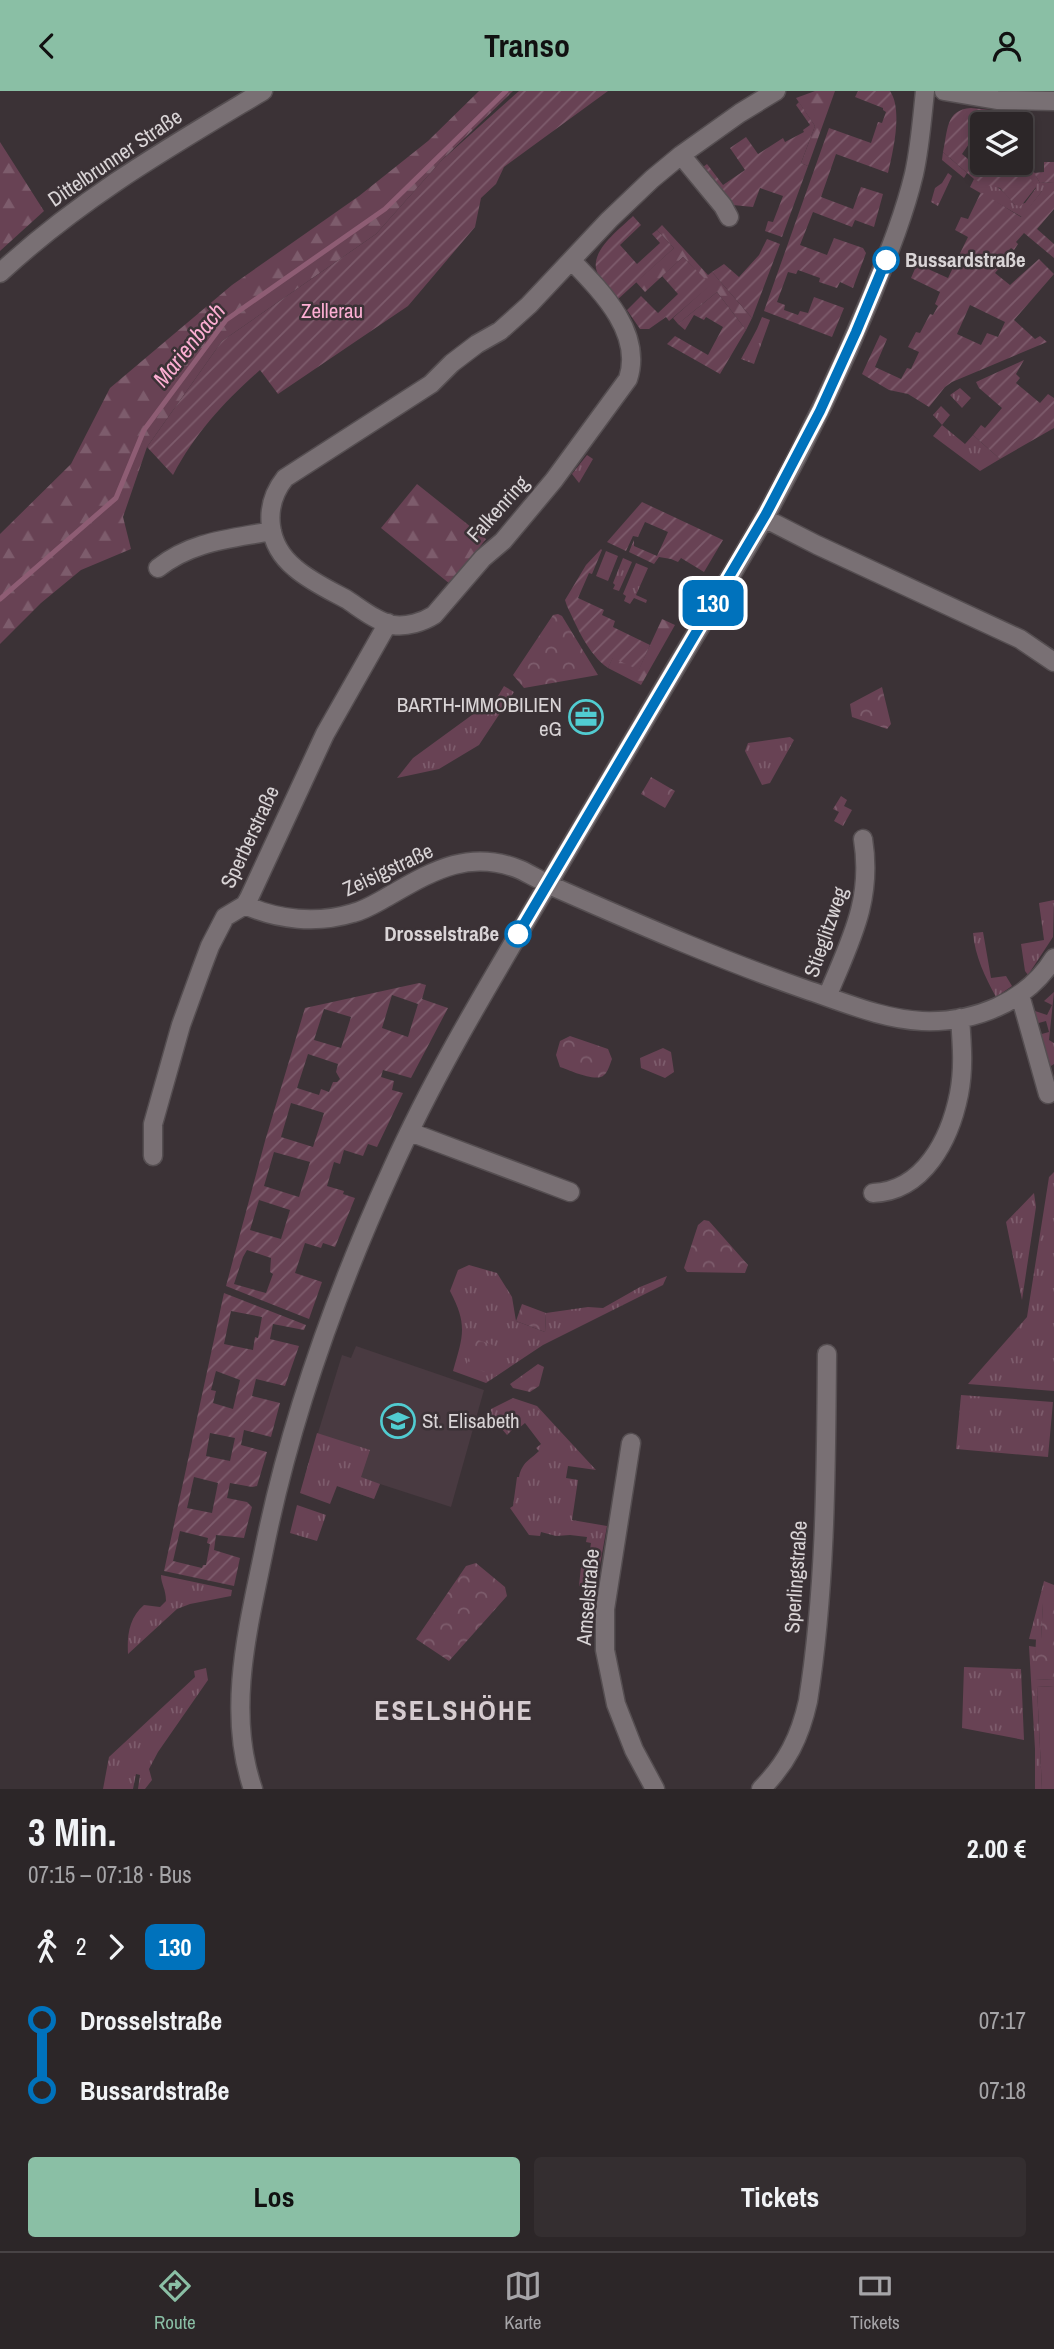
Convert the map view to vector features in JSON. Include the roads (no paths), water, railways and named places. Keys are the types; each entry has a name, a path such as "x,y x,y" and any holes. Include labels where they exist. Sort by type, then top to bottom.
{"street":[{"name":"Dittelbrunner Straße","path":"0,273 93,196 263,91"},
{"path":"388,623 295,568 282,554 270,521 271,505 285,478 431,384 477,344 500,331 630,200 681,155 776,91"},
{"path":"253,1789 241,1742 240,1691 254,1600 268,1531 314,1365 351,1265 410,1132 465,1026 764,518 820,411 886,261 914,174 925,91"},
{"path":"943,91 997,100 1054,101"},
{"path":"681,155 729,216"},
{"name":"Falkenring","path":"388,623 415,623 426,619 441,607 483,558 503,541 554,480 628,379 632,355 628,335 603,296 572,261"},
{"path":"764,518 1020,639 1054,662"},
{"path":"158,568 190,548 272,531"},
{"name":"Sperberstraße","path":"153,1156 153,1124 181,1025 215,936 225,918 244,905 255,887 325,734 388,623"},
{"name":"Stieglitzweg","path":"827,997 858,921 864,897 866,869 863,839"},
{"name":"Zeisigstraße","path":"244,905 279,918 306,919 345,915 370,906 431,872 450,865 475,861 500,863 548,884"},
{"path":"548,884 714,955 874,1013 908,1020 960,1019 997,1008 1020,995 1041,978 1054,958"},
{"path":"1020,995 1048,1094"},
{"path":"873,1193 889,1192 907,1184 928,1164 944,1138 959,1094 962,1062 960,1019"},
{"path":"410,1132 570,1192"},
{"name":"Sperlingstraße","path":"761,1789 791,1753 803,1723 810,1689 822,1551 827,1354"},
{"name":"Amselstraße","path":"631,1443 605,1609 605,1650 616,1705 634,1750 655,1789"}],"waterway":[{"name":"Marienbach","path":"0,599 116,498 144,430 226,320 385,209 506,91"}],"place":[{"name":"Bussardstraße","path":"886,260"},
{"name":"BARTH-IMMOBILIEN eG","path":"586,717"},
{"name":"Drosselstraße","path":"518,934"},
{"name":"St. Elisabeth","path":"398,1421"}],"district":[{"name":"ESELSHÖHE","path":"454,1710"}],"park label":[{"name":"Zellerau","path":"332,311"}]}
